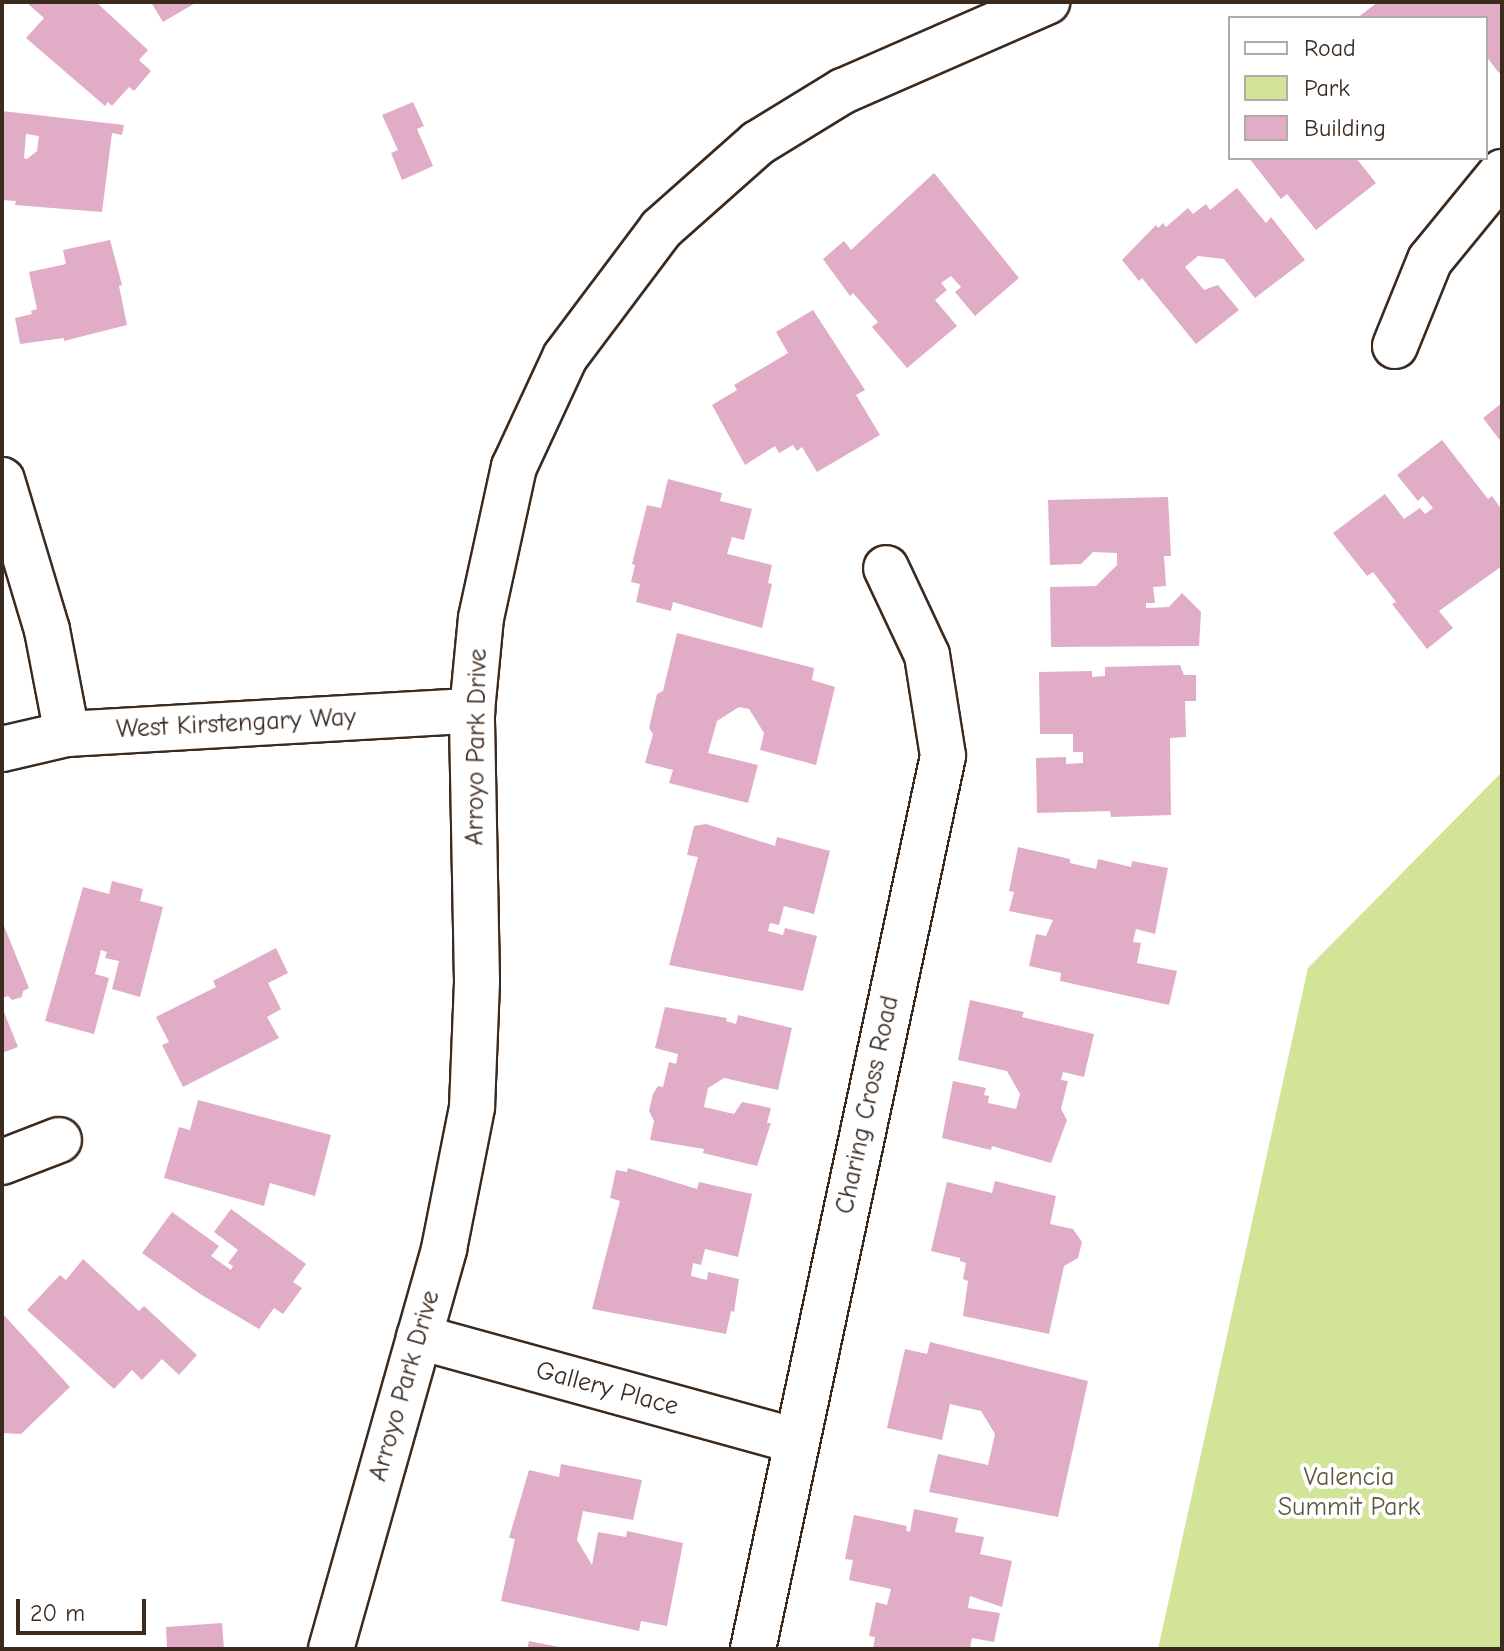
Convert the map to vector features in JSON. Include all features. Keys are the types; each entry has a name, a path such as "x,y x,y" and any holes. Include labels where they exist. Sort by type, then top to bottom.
{"street":[{"name":"Arroyo Park Drive","path":"331,1649 444,1249 472,1107 477,981 472,711 481,618 514,467 565,357 661,229 758,143 843,91 1047,2"},
{"path":"1395,346 1430,260 1502,172"},
{"path":"2,480 47,630 67,734"},
{"name":"Charing Cross Road","path":"753,1649 943,756 927,655 886,568"},
{"name":"West Kirstengary Way","path":"2,749 67,734 472,711"},
{"path":"2,1162 59,1140"},
{"name":"Gallery Place","path":"419,1337 796,1441"}],"green space":[{"name":"Valencia Summit Park","path":"1502,772 1502,1649 1158,1649 1308,968"}],"building":[{"path":"26,2 96,2 148,50 139,60 151,71 134,91 129,87 112,106 108,102 105,106 26,38 44,18"},
{"path":"151,2 197,2 163,22"},
{"path":"1378,2 1502,2 1502,70 1499,73 1488,59 1488,16 1360,16"},
{"path":"413,102 424,126 417,129 433,166 402,180 391,153 398,150 382,115"},
{"path":"2,111 124,125 122,135 112,133 102,212 15,205 16,201 2,200","holes":["26,134 39,136 37,151 24,158"]},
{"path":"1251,160 1358,160 1376,183 1316,230 1287,194 1281,199"},
{"path":"934,173 1019,278 975,316 955,292 961,287 951,276 941,283 947,290 935,300 957,326 907,368 872,327 878,322 853,293 850,296 823,259 844,241 851,250"},
{"path":"1237,188 1266,223 1271,217 1305,260 1255,298 1224,259 1198,256 1185,267 1204,290 1218,285 1239,310 1196,344 1142,278 1139,281 1122,260 1156,225 1158,228 1163,223 1166,227 1188,208 1193,214 1206,204 1210,210"},
{"path":"110,240 122,285 119,286 127,325 64,341 64,338 20,344 15,318 32,314 31,311 37,309 29,272 66,264 63,250"},
{"path":"813,310 865,390 856,395 880,435 817,472 802,447 797,451 793,445 779,453 775,446 745,465 712,405 737,390 734,385 788,353 776,332"},
{"path":"1502,403 1502,443 1483,418"},
{"path":"1442,440 1488,499 1492,496 1502,510 1502,566 1439,611 1453,628 1427,649 1392,604 1396,602 1373,572 1367,576 1333,533 1385,494 1404,519 1420,508 1425,514 1433,508 1423,496 1418,501 1397,475"},
{"path":"668,479 722,493 720,501 752,509 744,540 732,537 727,554 772,565 768,583 772,584 762,628 673,602 671,611 636,602 640,584 631,582 635,565 632,564 647,505 661,508"},
{"path":"1168,497 1171,556 1164,556 1166,586 1153,587 1155,603 1146,603 1146,608 1169,607 1182,593 1201,612 1199,646 1051,647 1050,587 1096,586 1117,565 1117,553 1093,552 1081,564 1050,565 1048,500"},
{"path":"677,633 814,668 812,680 835,687 816,765 760,750 764,733 749,709 739,707 717,721 708,753 758,765 748,803 669,783 673,770 645,763 653,734 649,728 657,694 663,691"},
{"path":"1180,665 1184,675 1196,675 1196,701 1185,701 1186,737 1170,738 1171,815 1111,817 1110,811 1037,813 1036,758 1066,757 1066,764 1083,763 1083,752 1073,752 1073,734 1040,734 1039,672 1092,671 1092,677 1105,676 1105,667"},
{"path":"706,824 775,846 777,837 830,851 814,914 784,906 779,925 770,923 768,931 783,935 785,928 817,936 803,991 669,965 698,857 687,855 694,826"},
{"path":"1018,847 1070,859 1070,863 1096,869 1098,859 1131,867 1132,861 1168,868 1155,934 1136,929 1133,942 1141,943 1137,963 1177,971 1169,1005 1060,981 1061,973 1029,966 1036,934 1046,936 1053,920 1009,911 1014,892 1009,891"},
{"path":"112,881 143,889 140,901 163,907 140,997 112,989 119,961 105,958 107,952 101,950 95,974 109,978 94,1034 45,1021 83,887 109,894"},
{"path":"2,921 29,988 23,991 22,997 12,1000 8,996 2,998"},
{"path":"276,948 288,973 268,983 281,1009 267,1017 279,1038 183,1087 162,1045 169,1042 156,1017 216,987 213,981"},
{"path":"970,1000 1024,1012 1022,1017 1094,1034 1084,1077 1063,1072 1061,1080 1068,1081 1061,1109 1067,1120 1051,1163 992,1146 991,1150 942,1138 953,1081 986,1088 984,1095 989,1096 988,1103 1016,1109 1020,1094 1007,1071 958,1060"},
{"path":"2,1007 18,1047 2,1053"},
{"path":"665,1007 727,1018 726,1021 736,1024 738,1015 792,1028 778,1090 724,1078 708,1088 704,1107 734,1114 742,1102 771,1108 767,1123 771,1123 757,1166 703,1153 704,1149 650,1140 654,1121 649,1111 653,1094 658,1086 663,1087 669,1062 676,1064 678,1054 655,1048"},
{"path":"198,1100 331,1135 315,1196 270,1183 264,1206 164,1178 179,1127 190,1130"},
{"path":"628,1168 697,1189 699,1182 752,1194 738,1257 705,1249 701,1265 693,1263 691,1276 707,1280 708,1272 739,1279 734,1312 731,1311 726,1334 592,1309 620,1201 610,1198 616,1170 627,1172"},
{"path":"995,1181 1056,1196 1050,1224 1073,1229 1082,1242 1078,1258 1064,1266 1049,1334 963,1316 968,1281 963,1279 966,1263 960,1258 931,1251 947,1182 992,1193"},
{"path":"231,1209 306,1264 293,1282 302,1288 283,1314 274,1308 259,1329 200,1294 142,1253 172,1212 219,1246 211,1256 231,1270 233,1266 228,1263 238,1250 214,1232"},
{"path":"83,1259 139,1311 144,1306 197,1355 179,1375 162,1359 142,1380 132,1370 114,1389 27,1310 60,1275 66,1280"},
{"path":"2,1313 70,1387 21,1434 2,1433"},
{"path":"930,1342 1088,1381 1058,1517 929,1492 938,1454 988,1465 995,1434 981,1411 950,1404 942,1440 887,1428 905,1349 927,1354"},
{"path":"561,1464 642,1480 633,1520 583,1511 577,1540 592,1565 598,1532 626,1537 627,1531 683,1543 667,1626 641,1621 639,1631 501,1601 515,1539 509,1538 529,1470 559,1477"},
{"path":"914,1509 958,1518 955,1532 984,1537 980,1554 1012,1561 1002,1607 970,1596 968,1608 1000,1613 994,1642 972,1638 970,1649 873,1649 875,1637 869,1636 876,1602 887,1605 891,1589 849,1580 853,1560 845,1559 854,1515 907,1526 906,1530 910,1532"},
{"path":"222,1623 224,1649 167,1649 166,1627"},
{"path":"529,1641 564,1648 564,1649 527,1649"}]}
